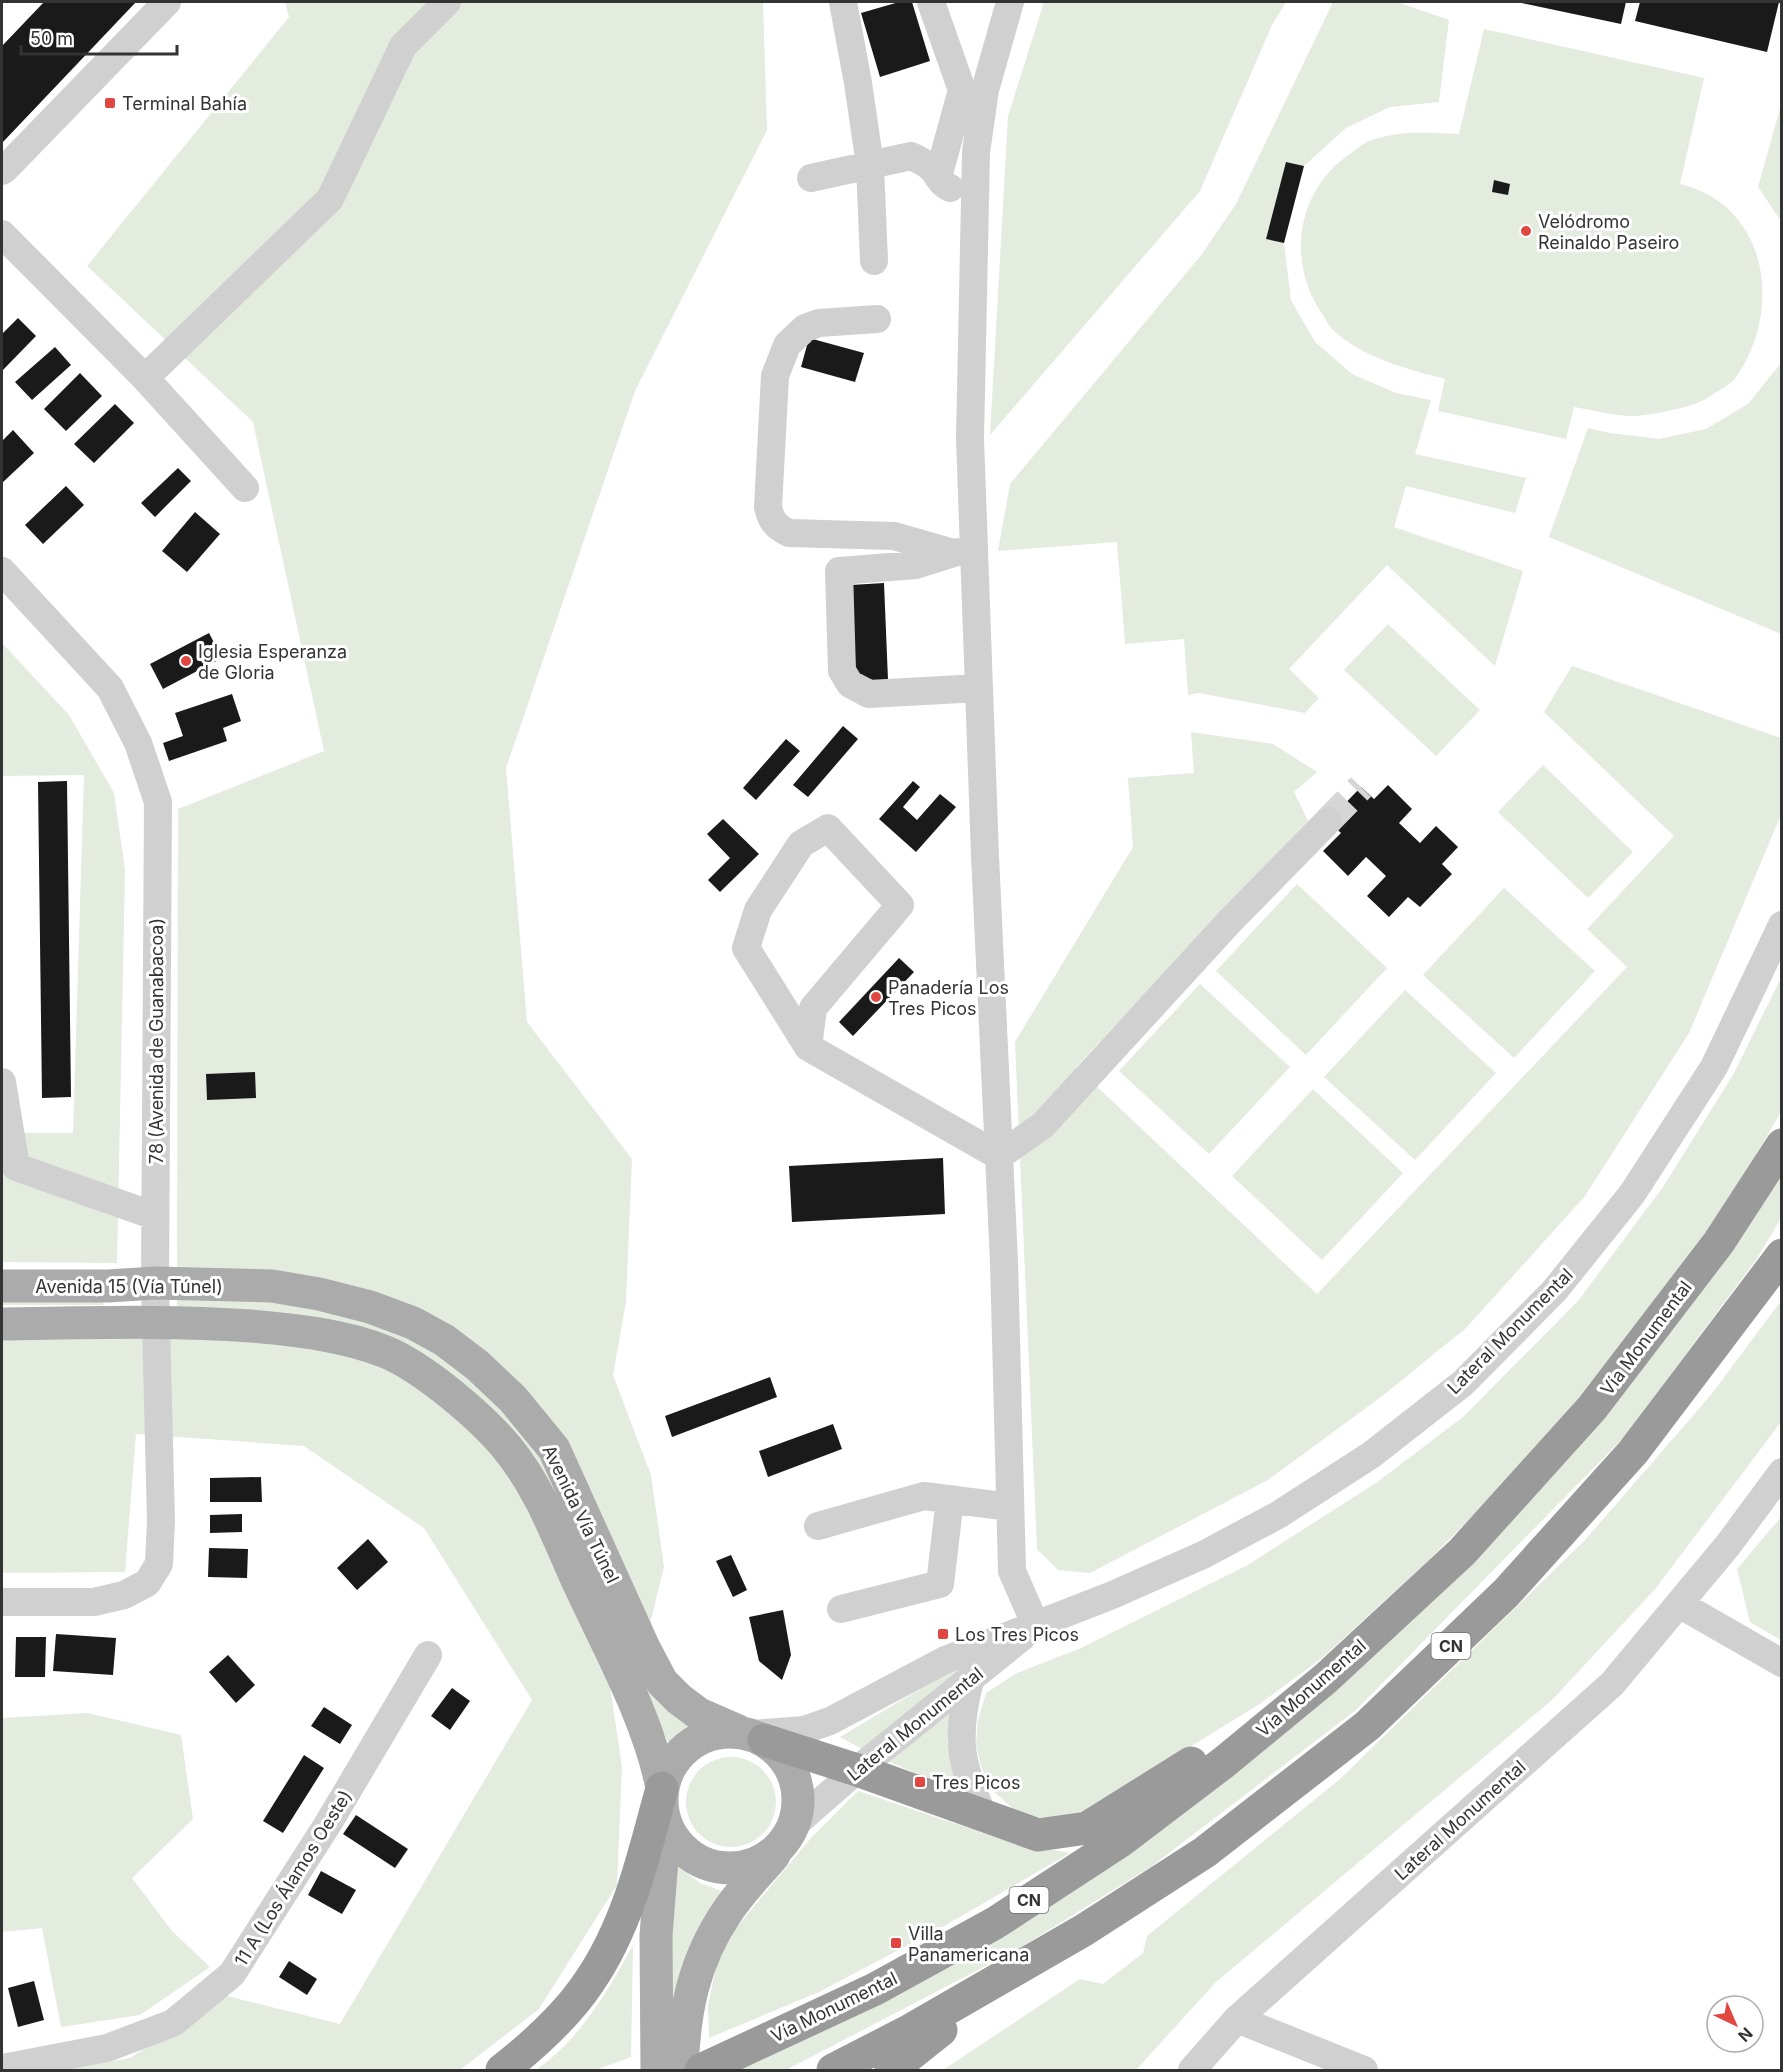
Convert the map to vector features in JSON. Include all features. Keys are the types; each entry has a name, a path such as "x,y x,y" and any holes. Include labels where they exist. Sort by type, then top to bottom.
{"highway":[{"name":"Vía Monumental","path":"701,2070 875,1989 995,1923 1119,1842 1223,1763 1325,1679 1462,1552 1592,1408 1719,1242 1782,1144"},
{"name":"CN","path":"832,2070 907,2032 1043,1955 1205,1852 1375,1718 1506,1593 1633,1452 1782,1256"},
{"path":"751,1735 857,1770 1038,1836 1087,1828 1325,1679"},
{"path":"502,2070 526,2052 589,1983 610,1947 627,1909 662,1788"},
{"path":"891,2070 944,2026 1043,1955"}],"main road":[{"name":"Avenida 15 (Vía Túnel)","path":"2,1286 108,1286 154,1283 256,1287"},
{"name":"Avenida Vía Túnel","path":"256,1287 272,1286 319,1294 370,1307 413,1323 477,1365 513,1399 554,1449 644,1648 662,1682 699,1714 751,1735"},
{"name":"Avenida 15 (Vía Túnel)","path":"2,1324 155,1322 220,1324"},
{"name":"Avenida Vía Túnel","path":"220,1324 290,1329 355,1342 387,1353 414,1368 452,1395 508,1448 525,1473 546,1512 611,1650 658,1765 662,1788"},
{"path":"657,2070 670,2030 692,1988 705,1948 727,1911 787,1836 799,1805 798,1786 791,1767 779,1752 751,1735 715,1733 694,1742 677,1757 662,1788 665,1822 656,1935 670,2030 682,2070"},
{"path":"665,1822 676,1843 693,1858 715,1868 738,1869 761,1862 787,1836"}],"street":[{"path":"2,171 167,2"},
{"path":"145,378 330,199 404,46 447,2"},
{"path":"843,2 870,165 874,261"},
{"path":"931,2 962,90 938,177"},
{"path":"1010,2 985,90 976,152 970,439 963,550 979,688 999,1156 1011,1571 1036,1626"},
{"path":"812,178 912,156 924,161 944,185 975,197"},
{"path":"2,234 145,378 244,488"},
{"path":"877,319 819,322 805,328 787,345 775,376 768,507 771,520 779,528 789,533 894,536 963,550"},
{"path":"963,550 916,565 839,571 842,671 850,684 869,694 979,688"},
{"name":"78 (Avenida de Guanabacoa)","path":"2,571 110,688 138,743 158,802 154,1283 161,1521 159,1564 147,1583 124,1595 94,1602 2,1602"},
{"path":"999,1156 1043,1125 1230,921 1328,820"},
{"path":"808,1047 813,1008 900,905 828,828 801,844 758,910 746,948 808,1047 999,1156"},
{"name":"Lateral Monumental","path":"751,1735 804,1730 830,1721 945,1660 987,1642 1036,1626 1203,1555 1278,1515 1371,1455 1463,1383 1556,1290 1632,1194 1714,1067 1782,925"},
{"path":"2,1082 16,1167 155,1216"},
{"name":"Lateral Monumental","path":"1192,2070 1237,2019 1612,1684 1728,1545 1782,1472"},
{"path":"818,1526 924,1496 1010,1507"},
{"path":"841,1609 940,1584 950,1499"},
{"path":"1679,1604 1782,1663"},
{"name":"Lateral Monumental","path":"787,1836 857,1770 1036,1626"},
{"name":"11 A (Los Álamos Oeste)","path":"2,2068 107,2048 173,2023 232,1974 329,1822 429,1655"},
{"path":"969,1681 962,1710 960,1745 970,1787 984,1817"},
{"path":"1237,2019 1364,2070"}],"shaded area":[{"path":"285,2 763,2 767,130 635,391 506,768 527,1022 632,1159 626,1302 613,1375 651,1475 664,1567 644,1648 694,1728 681,1733 670,1745 650,1706 608,1673 622,1767 617,1885 539,2009 460,2070 64,2070 130,2058 227,1996 340,2024 532,1700 424,1528 304,1446 136,1434 125,1572 2,1573 2,1331 177,1327 178,809 324,751 253,422 87,266 289,17"},
{"path":"1044,2 1286,2 1272,25 1200,191 990,435 1008,116"},
{"path":"1333,2 1400,2 1449,20 1439,102 1390,107 1346,128 1304,166 1286,162 1266,239 1284,243 1291,300 1315,342 1352,374 1396,393 1431,400 1415,454 1526,478 1515,513 1406,486 1394,527 1523,571 1495,666 1387,565 1289,669 1319,698 1305,713 1199,693 1188,695 1184,639 1125,644 1117,542 998,551 1010,484 1202,254 1236,204"},
{"name":"Velódromo Reinaldo Paseiro","path":"1484,29 1704,78 1680,184 1710,196 1734,215 1750,238 1760,265 1762,295 1759,325 1749,354 1734,380 1727,385 1693,404 1647,415 1618,415 1574,407 1566,439 1438,411 1445,379 1372,355 1345,340 1329,325 1311,295 1304,273 1301,251 1302,228 1308,207 1318,187 1332,169 1369,141 1403,134 1459,134"},
{"path":"1781,105 1781,221 1758,187"},
{"path":"1781,363 1781,634 1549,537 1588,428 1659,439 1706,429 1748,404"},
{"path":"1388,624 1480,710 1436,756 1344,670"},
{"path":"2,643 69,715 114,793 125,870 117,1263 2,1262 2,1133 73,1133 84,775 2,776"},
{"path":"1572,666 1781,738 1781,815 1689,1033 1585,1196 1466,1328 1381,1397 1268,1480 1090,1573 1058,1570 1037,1549 1015,1042 1133,847 1128,778 1194,773 1191,732 1273,744 1317,772 1294,792 1308,821 1076,1067 1317,1294 1627,967 1587,929 1674,836 1544,712"},
{"path":"1543,765 1633,852 1588,898 1498,812"},
{"path":"1297,884 1387,968 1306,1055 1216,971"},
{"path":"1504,888 1595,971 1514,1058 1423,975"},
{"path":"1781,978 1781,1112 1716,1223 1579,1400 1493,1495 1431,1558 1322,1658 1258,1705 1082,1816 1050,1823 1020,1815 991,1789 981,1766 976,1744 978,1720 986,1693 1017,1673 1081,1648 1246,1566 1376,1483 1463,1417 1578,1301 1663,1187 1733,1075"},
{"path":"1200,984 1290,1067 1209,1154 1119,1071"},
{"path":"1405,990 1496,1073 1415,1160 1324,1077"},
{"path":"1313,1089 1403,1173 1322,1260 1232,1176"},
{"path":"1781,1169 1781,1218 1758,1257 1624,1437 1356,1710 1152,1866 1018,1949 786,2070 732,2070 882,1998 1333,1688"},
{"path":"2,1298 104,1299 103,1305 2,1305"},
{"path":"1781,1301 1781,1422 1656,1588 1552,1700 1216,1982 1136,2070 943,2070 1080,1979 1103,1984 1143,1953 1147,1936 1340,1779 1585,1540 1710,1396"},
{"path":"1781,1517 1781,1640 1750,1622 1737,1569"},
{"path":"977,1655 864,1750 840,1737"},
{"path":"951,1708 947,1741 951,1767 961,1793 890,1762"},
{"path":"88,1713 181,1735 193,1819 132,1878 172,1931 210,1967 140,2015 61,2027 42,1928 2,1932 2,1718"},
{"path":"731,1757 756,1765 768,1777 776,1802 768,1827 756,1839 731,1847 706,1839 694,1827 686,1802 694,1777 706,1765"},
{"path":"858,1791 1007,1841 1070,1853 944,1926 819,1992 709,2038 708,2006 720,1947 811,1838"},
{"path":"673,1863 700,1883 722,1891 673,2012 666,2010"},
{"path":"633,1945 631,2057 595,2070 536,2070 566,2044 592,2013"}],"building":[{"path":"44,2 136,2 2,143 2,46"},
{"path":"899,2 912,2 930,61 880,77 861,13"},
{"path":"1517,2 1626,2 1621,24"},
{"path":"1640,2 1779,2 1767,52 1635,21"},
{"path":"1286,162 1304,166 1284,243 1266,239"},
{"path":"1494,180 1510,184 1508,195 1492,192"},
{"path":"18,318 36,336 2,371 2,334"},
{"path":"809,338 864,353 855,382 801,367"},
{"path":"55,347 71,365 32,400 15,382"},
{"path":"80,373 102,396 66,431 44,409"},
{"path":"115,404 134,423 94,463 74,444"},
{"path":"13,430 34,453 2,483 2,441"},
{"path":"178,468 191,481 155,517 141,503"},
{"path":"66,486 84,505 43,544 25,525"},
{"path":"195,512 220,534 187,572 162,551"},
{"path":"884,583 888,680 856,681 851,585"},
{"name":"Iglesia Esperanza de Gloria","path":"209,633 222,658 163,689 150,664"},
{"path":"232,694 241,721 223,728 227,741 169,761 163,743 183,736 175,713"},
{"path":"843,726 858,739 808,797 793,785"},
{"path":"786,739 800,751 756,800 743,788"},
{"path":"67,781 71,1097 42,1098 38,782"},
{"path":"913,781 920,787 903,807 917,820 940,794 956,807 916,852 879,819"},
{"path":"1388,785 1412,809 1399,823 1420,843 1436,826 1458,847 1442,864 1452,874 1420,907 1408,897 1389,917 1367,896 1386,876 1366,857 1348,876 1323,851 1341,833 1328,821 1361,787 1374,799"},
{"path":"723,819 759,854 720,892 708,880 730,858 707,834"},
{"path":"899,958 914,972 853,1036 839,1022"},
{"path":"255,1072 256,1098 207,1100 206,1074"},
{"path":"943,1158 945,1214 792,1222 789,1166"},
{"path":"770,1377 777,1397 672,1437 665,1416"},
{"path":"833,1424 842,1449 768,1477 759,1451"},
{"path":"261,1477 262,1502 210,1502 210,1478"},
{"path":"242,1514 242,1532 210,1533 210,1515"},
{"path":"368,1539 388,1562 357,1590 337,1568"},
{"path":"209,1548 248,1549 247,1578 208,1577"},
{"path":"731,1555 747,1590 733,1597 716,1561"},
{"path":"783,1610 791,1655 782,1680 759,1661 749,1617"},
{"path":"56,1634 116,1638 113,1675 53,1671"},
{"path":"16,1637 46,1637 45,1677 15,1677"},
{"path":"228,1655 255,1685 236,1703 209,1672"},
{"path":"452,1688 470,1701 450,1730 431,1716"},
{"path":"324,1707 352,1725 340,1744 311,1726"},
{"path":"304,1755 324,1768 283,1833 263,1821"},
{"path":"356,1815 408,1849 395,1868 343,1834"},
{"path":"321,1871 356,1890 342,1914 308,1895"},
{"path":"289,1961 317,1979 307,1995 279,1977"},
{"path":"34,1981 44,2020 18,2027 8,1988"}],"tunnel":[{"path":"1328,821 1361,787"}],"place":[{"name":"Terminal Bahía","path":"110,103"},
{"name":"Velódromo Reinaldo Paseiro","path":"1526,231"},
{"name":"Iglesia Esperanza de Gloria","path":"186,661"},
{"name":"Panadería Los Tres Picos","path":"876,997"},
{"name":"Los Tres Picos","path":"943,1634"},
{"name":"Tres Picos","path":"920,1782"},
{"name":"Villa Panamericana","path":"896,1943"}]}
